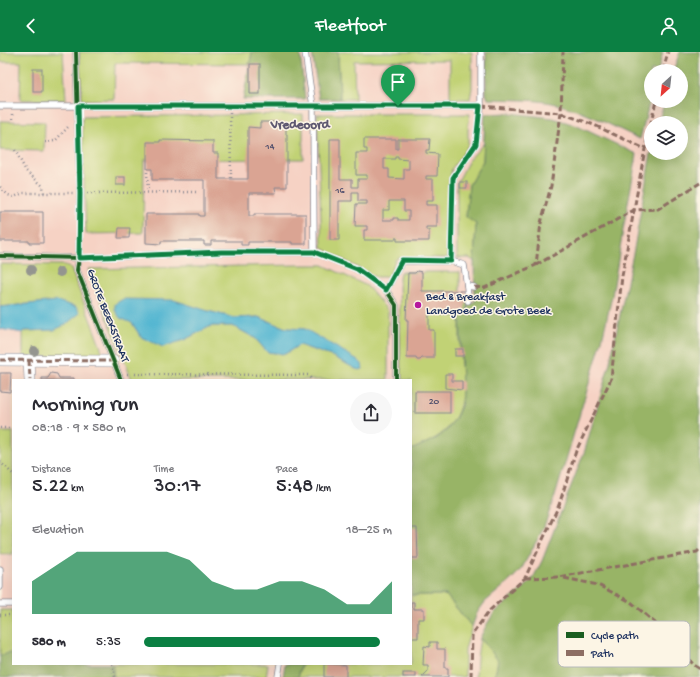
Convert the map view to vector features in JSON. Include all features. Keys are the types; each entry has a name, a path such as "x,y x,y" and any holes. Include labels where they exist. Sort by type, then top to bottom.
{"street":[{"path":"0,360 113,361"},
{"path":"29,360 30,379"}],"lane":[{"name":"GROTE BEEKSTRAAT","path":"76,52 80,194 79,258 77,270 120,377"},
{"path":"305,52 313,106 314,252"},
{"path":"451,261 453,178 476,144 480,106 481,52"},
{"path":"398,106 399,79"},
{"path":"0,106 480,106"},
{"name":"GROTE BEEKSTRAAT","path":"79,258 221,252 314,252 357,269 386,290 396,305 396,379"},
{"path":"0,256 79,258"},
{"path":"386,290 402,260 451,261 464,265 468,301"},
{"path":"467,286 474,287"},
{"path":"0,569 0,587"},
{"path":"0,604 12,604"},
{"path":"278,677 280,665"}],"path":[{"path":"230,106 231,179"},
{"path":"45,142 55,141 68,127 79,126"},
{"path":"15,150 26,171 43,186 44,193"},
{"path":"147,172 148,192"},
{"path":"0,186 8,195 14,197 23,193 80,194 199,192"},
{"path":"120,377 308,375 311,379"},
{"path":"0,428 12,428"},
{"path":"0,462 12,473"},
{"path":"0,615 12,615"},
{"path":"112,665 115,677"}],"shaded area":[{"path":"0,52 677,52 681,64 644,64 644,108 688,108 688,85 700,121 700,677 0,677"}],"green space":[{"path":"0,52 63,52 66,100 20,100 21,62 0,62"},
{"path":"79,52 252,52 250,64 115,63 114,99 82,100"},
{"path":"252,52 300,52 305,99 243,99"},
{"path":"312,52 338,52 340,99 319,99"},
{"path":"338,52 472,52 472,88 470,99 450,99 450,60 354,61 355,99 340,99"},
{"path":"486,52 663,52 660,64 644,64 644,108 648,108 646,116 644,116 644,123 640,139 597,119 564,106 537,101 488,99 486,94"},
{"path":"680,52 700,52 700,677 495,677 498,660 480,638 494,613 525,587 533,578 542,561 585,450 610,362 634,249 650,160 688,160 688,116 660,116 663,108 688,108 688,64 676,64"},
{"path":"509,113 553,118 575,125 637,154 612,296 602,340 556,493 543,529 522,568 512,579 485,602 477,613 472,627 446,595 412,595 412,450 437,438 447,430 456,417 461,406 460,303 475,302 474,261 476,224 466,217 469,185 483,161 485,114"},
{"path":"303,114 303,159 144,160 143,233 86,234 82,117"},
{"path":"317,114 470,114 468,145 452,168 450,179 448,258 398,258 395,260 390,274 385,277 375,277 322,248"},
{"path":"0,121 45,122 44,151 0,150"},
{"path":"484,143 483,161 469,185 466,217 476,224 474,261 469,258 457,258 457,183 469,160"},
{"path":"0,264 66,265 71,269 104,356 23,357 23,331 54,330 57,301 0,307"},
{"path":"323,265 367,286 388,311 388,379 132,379 88,269","holes":["208,311 235,318 258,317 286,328 305,329 356,369 334,357 299,345 285,354 267,352 255,338 233,326 211,326 184,340 141,337 132,323"]},
{"path":"400,272 460,272 460,352 462,393 459,409 452,423 443,433 431,441 412,450 412,379 401,379"},
{"path":"0,432 12,432 12,554 0,554"},
{"path":"412,595 446,595 472,627 465,649 465,677 298,677 302,665 412,665"},
{"path":"0,610 12,610 12,653 0,656"},
{"path":"480,638 498,660 495,677 476,677"},
{"path":"12,653 12,665 112,665 114,677 0,677 0,656"},
{"path":"112,665 268,665 266,677 114,677"},
{"path":"285,665 302,665 298,677 283,677"}],"water":[{"path":"123,299 174,300 235,318 258,317 286,328 305,329 358,360 362,364 363,369 356,369 334,357 299,345 285,354 267,352 255,338 233,326 211,326 184,340 163,347 141,337 132,323 120,318 115,310 115,304"},
{"path":"57,301 76,307 80,313 65,325 54,330 23,331 23,333 0,329 0,307"}],"building":[{"path":"250,64 260,64 260,94 250,94"},
{"path":"33,69 42,69 42,92 33,92"},
{"path":"260,122 286,122 287,187 275,187 276,193 249,193 249,216 254,216 254,214 306,214 306,244 292,244 292,242 248,242 248,245 241,245 241,241 211,241 211,245 204,245 204,241 161,241 161,244 146,243 146,214 199,214 199,216 204,216 204,180 152,180 152,169 147,169 147,142 160,142 160,140 213,141 213,153 218,153 218,179 248,179 248,127 260,128"},
{"path":"330,139 340,139 340,179 352,179 352,187 358,187 358,179 367,179 367,175 356,175 356,153 367,153 367,149 364,149 364,139 396,139 396,149 398,149 398,139 430,139 429,150 426,150 426,153 438,154 437,176 426,176 426,179 433,179 433,201 426,201 426,205 437,205 437,227 426,227 426,230 429,230 429,241 397,241 397,238 395,238 395,240 364,240 364,230 367,230 367,226 355,226 356,204 367,204 367,201 358,201 358,192 352,192 352,201 339,201 339,240 330,240","holes":["395,157 398,157 398,159 409,160 409,169 404,169 404,179 389,178 389,169 384,169 384,159 395,159","389,201 404,201 404,211 409,211 409,220 398,220 398,218 394,218 394,220 383,220 383,210 389,210"]},
{"path":"116,177 125,177 125,185 116,185"},
{"path":"460,182 467,182 467,188 460,188"},
{"path":"0,212 43,212 43,243 29,243 29,241 0,241"},
{"path":"119,228 130,228 129,238 118,238"},
{"path":"417,271 422,272 422,291 465,291 465,299 467,300 465,314 429,314 429,330 434,330 434,358 422,358 420,360 417,360 416,358 407,358 408,320 406,320 408,273 415,273"},
{"path":"455,349 463,349 463,356 455,356"},
{"path":"0,373 11,373 10,392 0,391"},
{"path":"51,373 57,374 59,378 74,379 42,379 48,378"},
{"path":"445,374 452,374 452,381 462,381 462,390 445,388"},
{"path":"415,391 450,391 450,413 415,413"},
{"path":"412,528 417,528 418,558 412,558"},
{"path":"412,602 414,602 414,609 424,609 424,619 418,619 418,638 412,638"},
{"path":"430,642 437,642 437,649 445,649 445,668 448,668 448,677 422,677 428,671 428,665 423,665 424,646 430,647"},
{"path":"324,665 346,665 346,677 324,677"},
{"path":"403,673 416,673 416,677 403,677"}],"marked path":[{"path":"474,287 484,288 536,265 541,223 551,186 561,113 563,52"},
{"path":"665,64 668,52"},
{"path":"481,106 561,113 594,125 644,149"},
{"path":"471,677 472,635 488,612 525,578 559,505 576,451 611,379 622,276 645,149 654,108"},
{"path":"536,265 634,210 658,209 700,183"},
{"path":"0,360 113,361"},
{"path":"29,360 30,379"},
{"path":"525,578 559,577 697,552 700,549"},
{"path":"564,578 598,585 631,602 653,621"},
{"path":"690,661 700,669"}],"cycle path":[{"path":"76,52 80,194 79,258 77,270 121,379"},
{"path":"0,256 79,258 221,252 314,252 357,269 386,290 396,305 396,379"}],"place":[{"name":"Bed & Breakfast Landgoed de Grote Beek","path":"418,305"}],"district":[{"name":"Vredeoord","path":"300,125"}],"route":[{"path":"78,106 398,106 480,106 476,144 453,178 451,261 402,260 386,290 357,269 314,252 221,252 79,258 80,194 78,106"}]}
